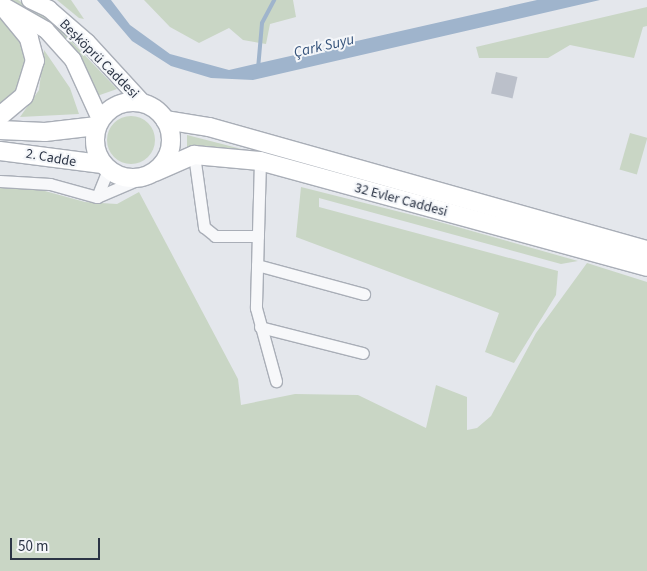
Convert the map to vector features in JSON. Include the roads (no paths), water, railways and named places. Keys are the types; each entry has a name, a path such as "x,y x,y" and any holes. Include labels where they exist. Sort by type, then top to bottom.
{"main road":[{"name":"Beşköprü Caddesi","path":"30,0 49,9 87,42 143,103"},
{"name":"Beşköprü Caddesi","path":"0,4 46,30 73,60 99,122"},
{"path":"0,4 29,38 35,61 24,96 0,116"},
{"path":"143,103 165,120 171,142 150,174 131,179 105,167 94,138 99,122 119,104 143,103"},
{"name":"32 Evler Caddesi","path":"165,120 209,127 647,250"},
{"name":"2. Cadde","path":"0,130 45,132 99,122"},
{"name":"2. Cadde","path":"0,151 105,167"},
{"name":"32 Evler Caddesi","path":"150,174 194,155 260,161 647,267"}],"street":[{"path":"194,155 204,227 215,236 258,236"},
{"path":"260,161 257,265 260,327 276,381"},
{"path":"97,197 105,167"},
{"path":"0,181 34,181 97,197 150,174"},
{"path":"257,265 364,294"},
{"path":"260,327 363,353"}],"water":[{"path":"97,0 111,0 130,25 170,54 229,70 537,0 600,0 253,80 211,78 171,66 132,41"}],"waterway":[{"path":"258,69 262,23 274,0"}],"water label":[{"name":"Çark Suyu","path":"324,46"}]}
